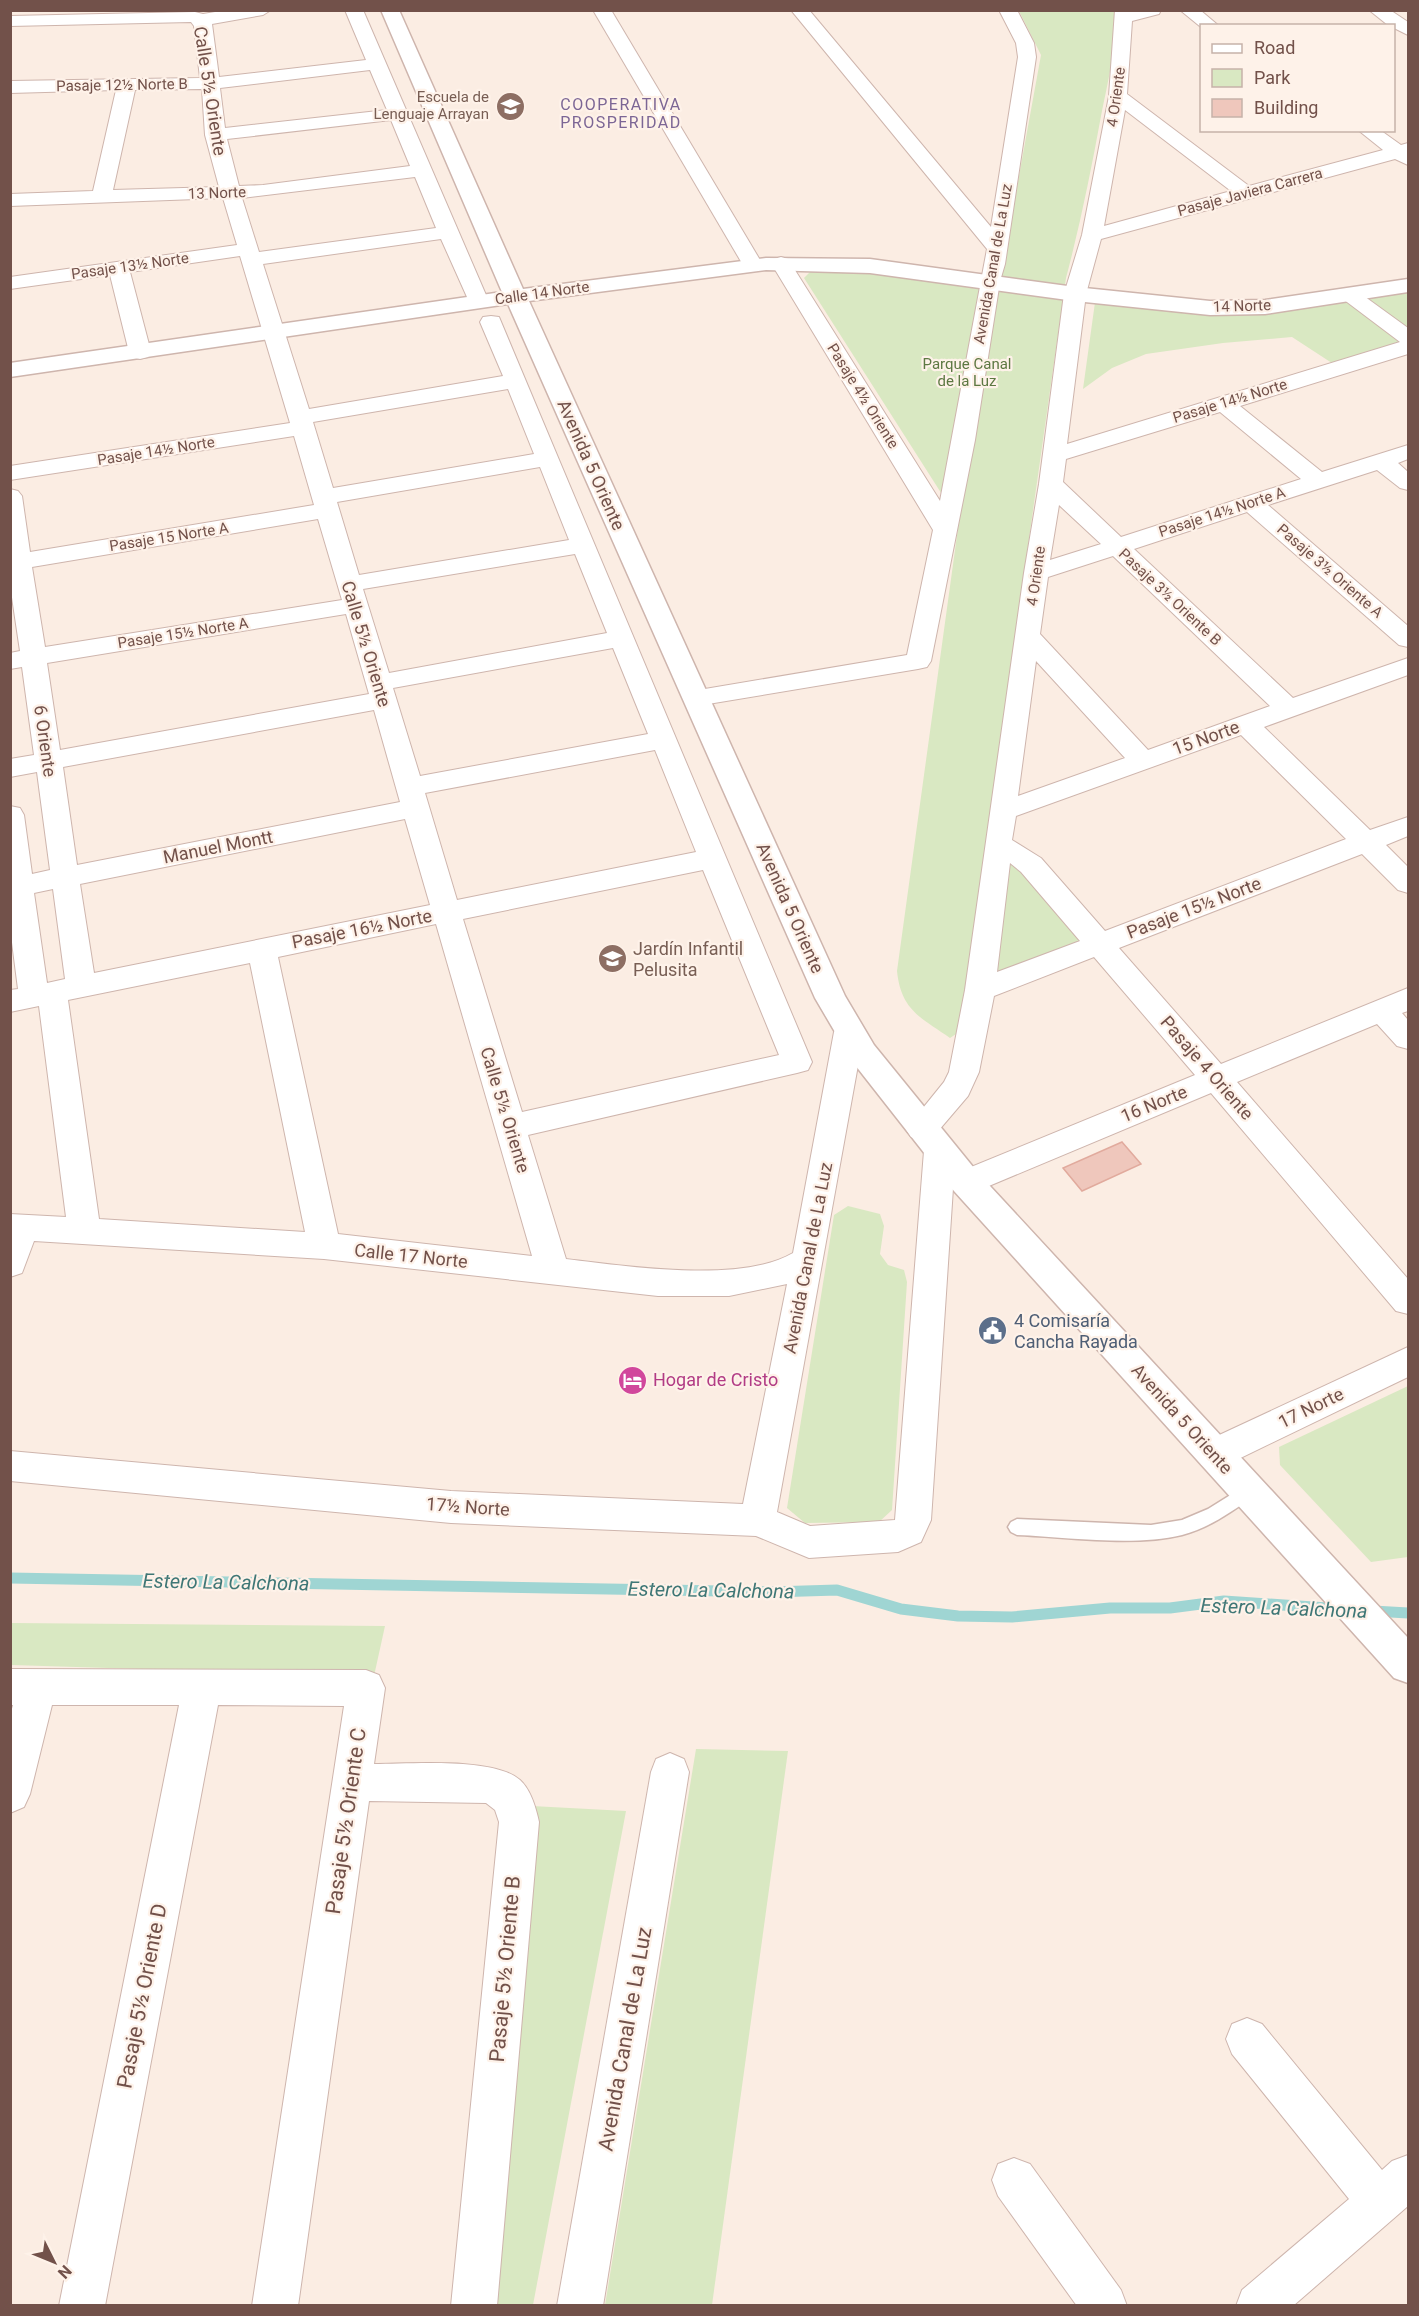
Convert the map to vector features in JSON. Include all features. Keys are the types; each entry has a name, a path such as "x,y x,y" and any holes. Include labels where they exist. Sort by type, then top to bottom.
{"street":[{"path":"10,21 197,16 263,10"},
{"path":"354,10 548,459 797,1062 510,1127"},
{"name":"Avenida 5 Oriente","path":"390,10 830,998 849,1032 966,1182 1312,1560 1401,1650"},
{"path":"602,10 753,265"},
{"path":"799,10 997,248"},
{"name":"Avenida Canal de La Luz","path":"696,698 918,661 964,440 1027,57 1025,43 1008,10"},
{"path":"1125,14 1153,10"},
{"path":"1188,10 1207,24"},
{"path":"1377,10 1408,30"},
{"name":"4 Oriente","path":"931,1140 964,1072 980,990 1036,573 1051,484 1075,294 1092,235 1118,96 1125,14"},
{"name":"Calle 5½ Oriente","path":"197,16 211,83 215,135 231,192 553,1271"},
{"name":"Pasaje 12½ Norte B","path":"10,87 211,83 376,64"},
{"path":"101,198 127,84"},
{"path":"1118,96 1246,193"},
{"path":"215,135 398,114"},
{"path":"1369,132 1405,153"},
{"name":"Pasaje Javiera Carrera","path":"1092,235 1405,153"},
{"name":"13 Norte","path":"10,200 263,191 422,170"},
{"name":"Pasaje 13½ Norte","path":"10,283 119,268 448,232"},
{"name":"Calle 14 Norte","path":"11,367 140,352 274,332 485,312 516,297 781,263 870,266 1075,294"},
{"name":"Pasaje 4½ Oriente","path":"781,263 945,529"},
{"path":"119,268 140,352"},
{"name":"14 Norte","path":"1075,294 1173,306 1228,308 1265,307 1408,285"},
{"path":"1350,295 1408,338"},
{"name":"Pasaje 14½ Norte","path":"1053,456 1408,347"},
{"name":"Pasaje 14½ Norte","path":"10,473 301,423 515,381"},
{"path":"1223,403 1318,481"},
{"name":"Pasaje 14½ Norte A","path":"1036,573 1408,452"},
{"name":"Pasaje 15 Norte A","path":"15,562 325,504 548,459"},
{"path":"1381,461 1408,483"},
{"name":"Pasaje 3½ Oriente B","path":"1051,484 1289,709"},
{"name":"6 Oriente","path":"10,496 22,659 48,762 65,877 45,994"},
{"name":"Pasaje 3½ Oriente A","path":"1251,503 1408,639"},
{"name":"Pasaje 15½ Norte A","path":"22,659 352,595 584,545"},
{"path":"1028,636 1143,761"},
{"path":"10,768 48,762 622,638"},
{"name":"15 Norte","path":"1003,811 1408,666"},
{"path":"1245,724 1408,883"},
{"name":"Manuel Montt","path":"16,876 65,877 664,740"},
{"name":"6 Oriente","path":"10,815 16,876 45,994 84,1229"},
{"name":"Pasaje 15½ Norte","path":"980,990 1408,826"},
{"name":"Pasaje 4 Oriente","path":"998,844 1014,852 1031,865 1408,1301"},
{"name":"Pasaje 16½ Norte","path":"45,994 713,858"},
{"path":"262,950 324,1246"},
{"path":"1395,1004 1408,1038"},
{"name":"16 Norte","path":"966,1182 1395,1004"},
{"name":"Avenida Canal de La Luz","path":"758,1520 849,1032"},
{"name":"17½ Norte","path":"10,1466 451,1507 758,1520 809,1542 898,1536 908,1531 913,1520 931,1140"},
{"path":"10,1264 16,1227"},
{"name":"Calle 17 Norte","path":"16,1227 84,1229 324,1246 658,1283 693,1284 761,1278 791,1270 808,1260"},
{"name":"17 Norte","path":"1214,1454 1408,1361"},
{"path":"10,1794 24,1687"},
{"name":"Pasaje 5½ Oriente C","path":"24,1687 366,1688 275,2306"},
{"name":"Pasaje 5½ Oriente D","path":"82,2306 202,1687"},
{"name":"Avenida Canal de La Luz","path":"580,2306 670,1773"},
{"name":"Pasaje 5½ Oriente B","path":"352,1782 486,1784 504,1790 517,1808 519,1822 474,2306"},
{"path":"1247,2039 1394,2190 1258,2306"},
{"path":"1014,2180 1105,2306"}],"lane":[{"path":"1017,1527 1151,1533 1184,1527 1214,1514 1248,1491"}],"green space":[{"name":"Parque Canal de la Luz","path":"1019,11 1115,11 1115,37 1089,177 1066,278 959,1032 950,1038 921,1018 908,1004 899,984 897,971 959,521 804,278 812,270 854,271 998,291 1041,55"},
{"path":"1408,288 1408,345 1338,367 1292,337 1223,343 1146,354 1112,368 1083,389 1096,295 1243,312"},
{"path":"1017,863 1083,939 1081,944 992,975 1007,866"},
{"path":"848,1206 880,1214 884,1226 880,1254 888,1265 904,1270 907,1282 892,1510 879,1522 805,1523 787,1508 834,1215"},
{"path":"1408,1386 1408,1557 1371,1562 1280,1465 1279,1447"},
{"path":"11,1623 385,1626 374,1676 11,1665"},
{"path":"696,1749 788,1751 712,2305 605,2305"},
{"path":"532,1806 626,1811 533,2305 488,2306"}],"building":[{"path":"1122,1142 1141,1164 1082,1191 1063,1168"}],"waterway":[{"name":"Estero La Calchona","path":"10,1578 772,1592 837,1590 901,1609 958,1616 1012,1617 1110,1608 1170,1608 1224,1601 1342,1609"},
{"name":"Estero La Calchona","path":"1373,1611 1408,1613"}],"place":[{"name":"Escuela de Lenguaje Arrayan","path":"510,106"},
{"name":"Jardín Infantil Pelusita","path":"612,959"},
{"name":"4 Comisaría Cancha Rayada","path":"993,1331"},
{"name":"Hogar de Cristo","path":"632,1380"}],"district":[{"name":"COOPERATIVA PROSPERIDAD","path":"621,113"}]}
